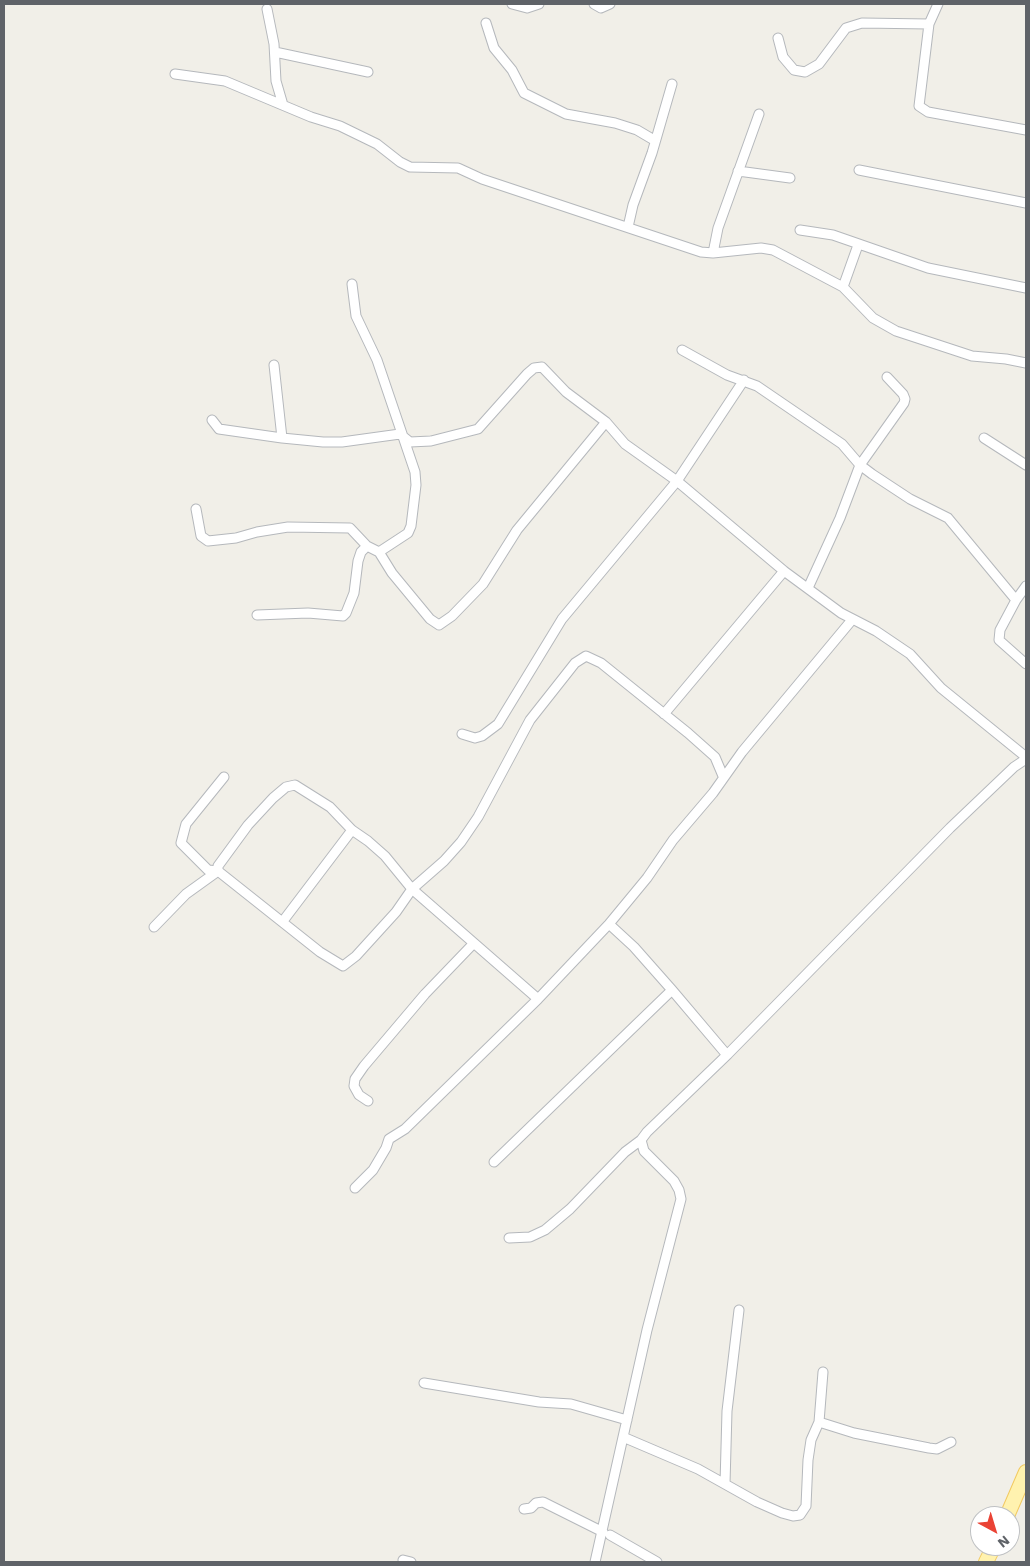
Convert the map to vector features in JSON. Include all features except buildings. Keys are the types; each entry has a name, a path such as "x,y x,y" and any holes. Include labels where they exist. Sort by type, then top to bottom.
{"main road":[{"path":"1011,1506 1026,1472"}],"street":[{"path":"512,4 526,8 540,4"},
{"path":"594,4 601,8 610,4"},
{"path":"938,4 929,24 918,101 922,110 1026,130"},
{"path":"267,9 275,52 276,81 282,105"},
{"path":"486,22 494,48 512,70 524,93 566,114 615,123 637,130 654,140"},
{"path":"778,38 783,57 794,70 805,72 819,64 846,28 862,23 929,24"},
{"path":"275,52 368,72"},
{"path":"175,74 225,81 282,105 340,126 377,144 405,165 419,168 458,168 482,179 701,252 713,253 761,248 773,250 843,287 873,318 896,331 972,356 1026,363"},
{"path":"628,227 633,205 652,153 654,140 672,84"},
{"path":"713,253 718,228 758,114"},
{"path":"859,170 1026,203"},
{"path":"738,171 790,178"},
{"path":"800,230 827,233 928,268 1026,288"},
{"path":"843,287 858,245"},
{"path":"352,284 356,316 377,360 400,434 415,472 416,485 411,526 403,537 379,552"},
{"path":"682,350 727,375 758,386 842,444 860,465 910,499 948,518 1016,600"},
{"path":"274,365 282,438"},
{"path":"212,420 219,429 282,438 342,442 400,434 414,442 431,441 478,429 527,374 542,367 566,392 606,422 625,444 677,481 784,571 851,621 876,631 910,654 941,688 1026,758 1014,767 950,828 727,1055 641,1140 625,1152 570,1209 545,1230 530,1236 509,1238"},
{"path":"808,588 840,518 860,465 906,399 887,378"},
{"path":"462,734 475,738 482,736 498,724 562,619 677,481 744,380"},
{"path":"196,509 201,536 208,541 236,538 257,532 288,527 350,528 367,546 379,552 392,573 430,619 439,625 444,623 483,584 517,530 606,422"},
{"path":"984,438 1026,465"},
{"path":"257,615 308,613 343,616 354,593 361,552 367,546"},
{"path":"664,714 784,571"},
{"path":"1026,586 1000,630 999,640 1026,664"},
{"path":"355,1188 373,1170 389,1139 405,1129 538,999 609,924 647,878 672,840 713,793 723,776 851,621"},
{"path":"224,777 186,824 181,843 208,870 218,871 284,921 320,952 343,966 356,956 396,912 412,889 444,862 461,842 506,768 530,720 575,663 586,656 594,658 715,757 723,776"},
{"path":"154,927 186,894 218,871 218,866 248,826 273,798 286,787 295,785 330,807 352,830 385,856 412,889 538,999"},
{"path":"284,921 352,830"},
{"path":"609,924 634,947 727,1055"},
{"path":"368,1101 359,1095 354,1086 355,1079 425,994 474,942"},
{"path":"494,1162 672,990"},
{"path":"595,1562 606,1534 623,1437 680,1198 679,1190 674,1181 644,1151 641,1140"},
{"path":"725,1484 727,1411 738,1310"},
{"path":"623,1437 725,1484 757,1502 782,1513 794,1516 800,1515 806,1506 808,1460 812,1440 820,1422 824,1372"},
{"path":"424,1383 539,1402 572,1404 627,1420"},
{"path":"820,1422 854,1433 928,1448 937,1449 951,1442"},
{"path":"524,1510 531,1508 536,1503 543,1502 657,1562"}]}
